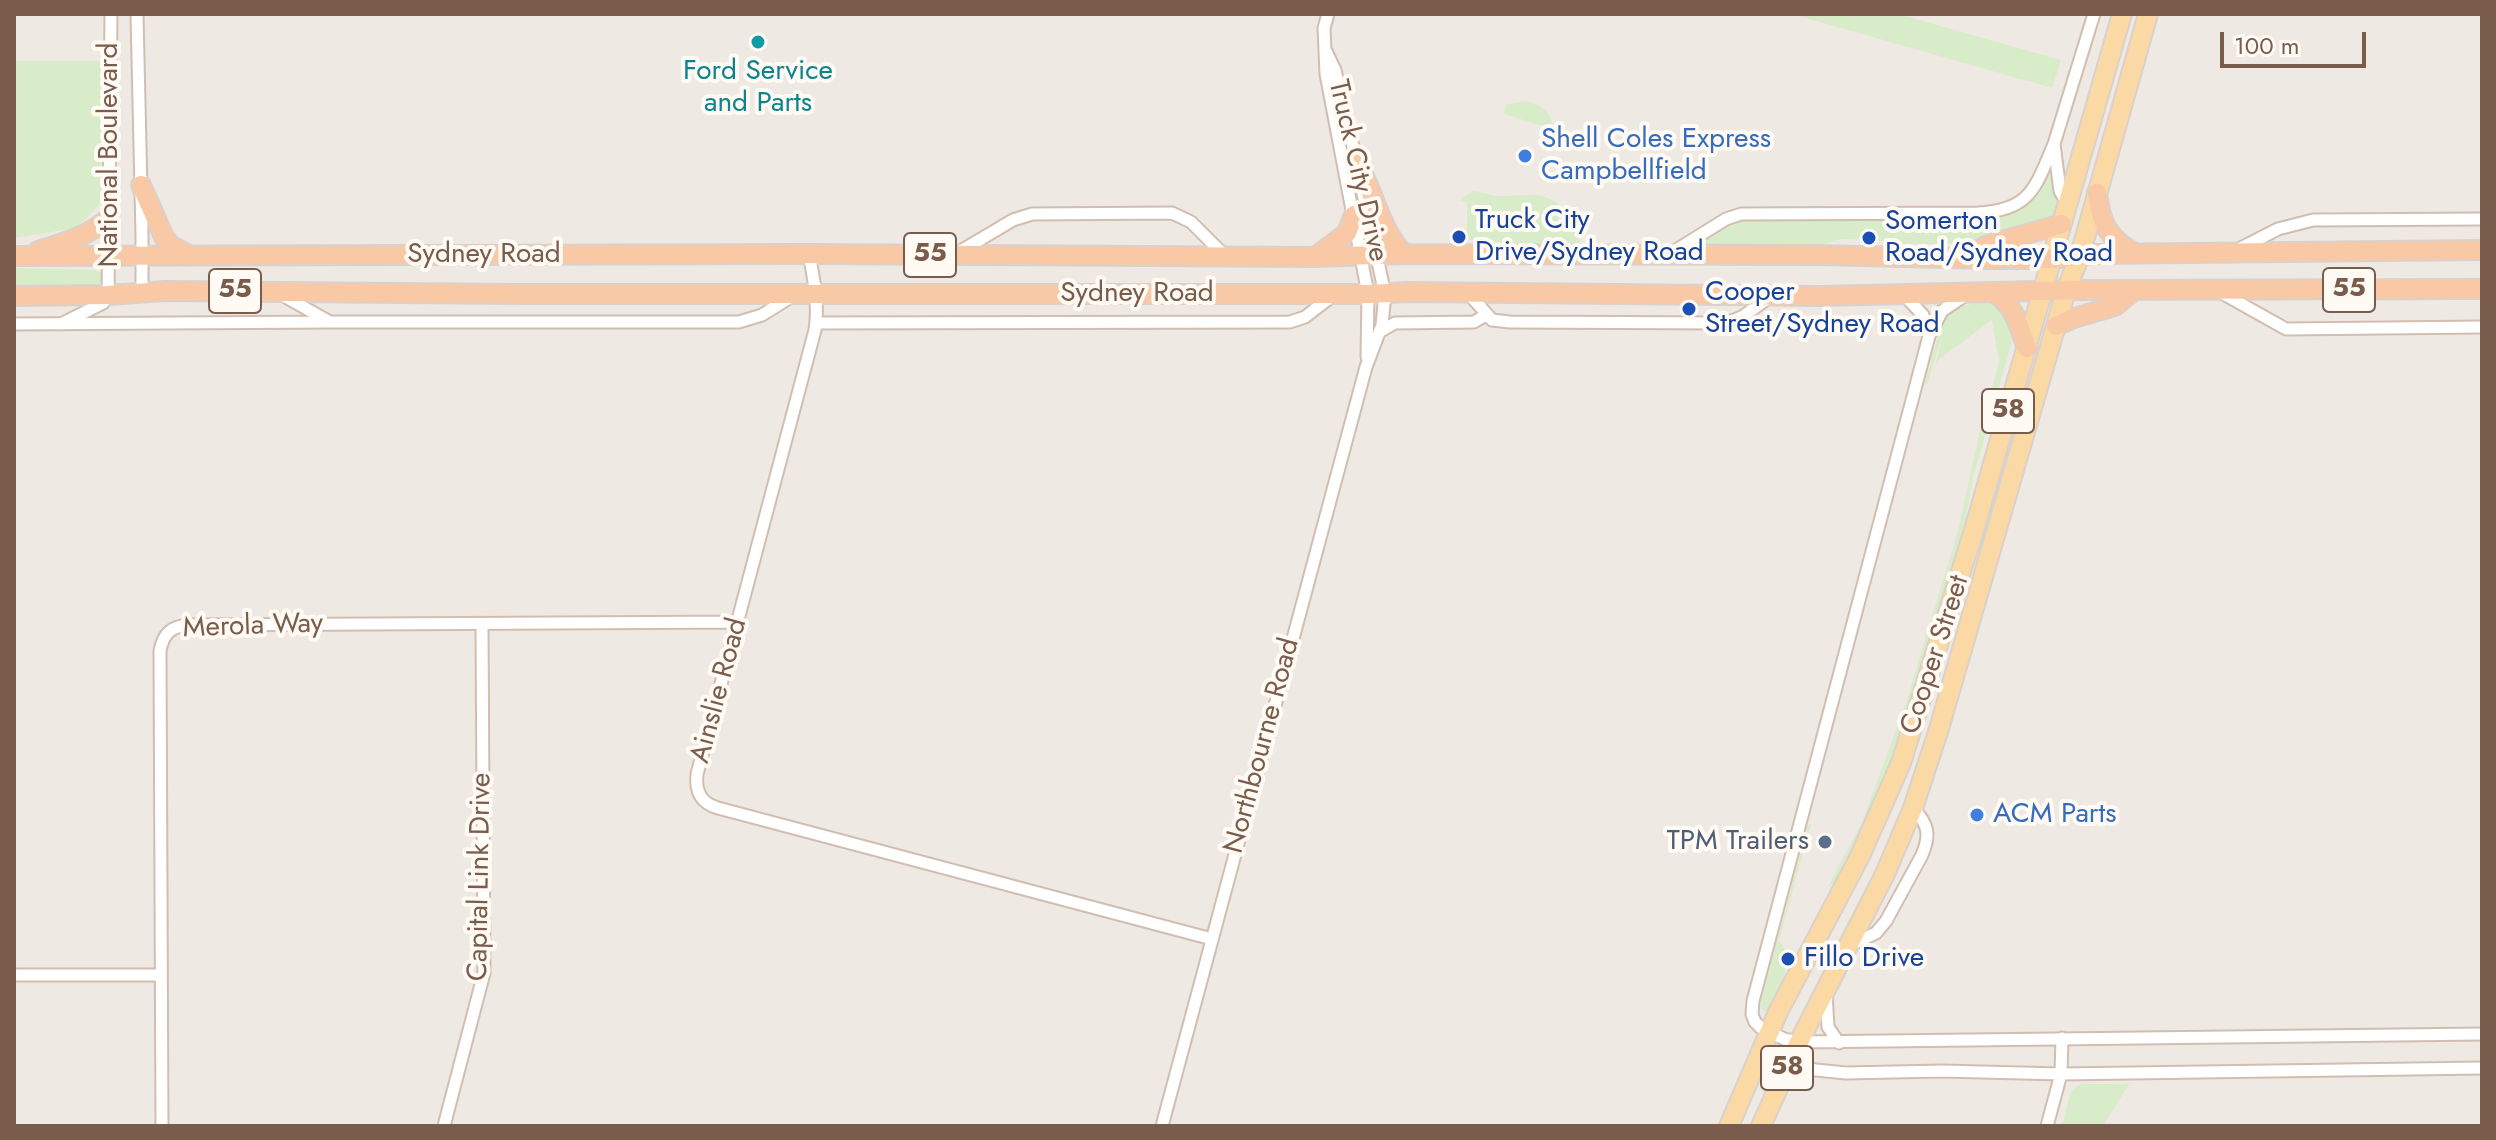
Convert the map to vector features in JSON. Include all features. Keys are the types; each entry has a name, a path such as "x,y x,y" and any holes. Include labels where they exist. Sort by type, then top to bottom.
{"highway":[{"path":"1357,163 1385,229 1404,254"},
{"path":"141,185 164,237 170,245 191,256"},
{"path":"2097,193 2100,216 2107,231 2118,244 2136,254"},
{"path":"1315,257 1347,233 1354,215"},
{"path":"19,256 84,236 109,218"},
{"path":"1961,259 1988,245 2062,224"},
{"name":"55","path":"2053,259 2080,255 2482,250"},
{"name":"Sydney Road","path":"19,256 809,254 1315,257 1404,254 2053,259"},
{"name":"55","path":"2043,292 2482,289"},
{"name":"Sydney Road","path":"14,296 274,290 516,294 1468,293 1771,296 2043,292"},
{"path":"2056,326 2115,306 2133,291"},
{"path":"1995,293 2014,311 2027,348"}],"main road":[{"name":"58","path":"2053,259 2122,14"},
{"name":"58","path":"2080,255 2148,14"},
{"name":"Cooper Street","path":"1762,1126 1799,1042 1885,874 1913,808 2066,291 2080,255"},
{"name":"Cooper Street","path":"1729,1126 1792,984 1860,856 1901,763 2053,259"},
{"path":"1982,502 2003,508"},
{"path":"1901,763 1929,761"},
{"path":"1877,819 1899,807 1913,808"},
{"path":"1792,984 1795,991 1802,993 1826,989"},
{"path":"1739,1126 1750,1123 1762,1126"}],"street":[{"name":"National Boulevard","path":"108,295 111,14"},
{"name":"National Boulevard","path":"137,14 142,292"},
{"name":"Truck City Drive","path":"1328,14 1324,28 1326,74 1354,215 1369,256"},
{"path":"1669,255 1726,219 1741,214 1968,213 2006,210 2017,205 2033,192 2054,144 2094,14"},
{"name":"Truck City Drive","path":"1325,49 1335,70 1357,163 1377,294"},
{"path":"2054,144 2060,191 2068,205"},
{"name":"Sydney Road","path":"955,255 1021,216 1172,213 1191,222 1225,256"},
{"path":"2233,252 2278,229 2313,220 2482,219"},
{"name":"Ainslie Road","path":"809,254 816,294 816,323 697,774 697,787 706,803 1212,939"},
{"path":"2216,289 2286,329 2482,327"},
{"name":"Sydney Road","path":"274,290 330,322"},
{"path":"1468,293 1486,315 1499,322 1726,323 1742,317 1771,296"},
{"name":"Sydney Road","path":"14,324 739,322 762,315 795,294"},
{"name":"Sydney Road","path":"816,323 1290,322 1305,317 1334,294"},
{"name":"Northbourne Road","path":"1162,1126 1366,367 1379,333 1384,311 1377,294"},
{"name":"Northbourne Road","path":"1366,367 1377,294"},
{"path":"1968,294 1942,311 1929,336 1753,1001 1755,1022 1770,1032 1799,1042 1839,1043 2482,1034"},
{"name":"Sydney Road","path":"61,324 103,303 108,295"},
{"path":"1905,296 1923,315 1929,336"},
{"path":"1379,333 1395,323 1474,322 1486,315"},
{"name":"Merola Way","path":"162,1126 160,651 169,630 189,625 738,622"},
{"name":"Capital Link Drive","path":"444,1126 484,973 482,624"},
{"path":"1848,947 1876,933 1886,921 1922,855 1928,835 1927,826 1913,808"},
{"path":"14,975 161,975"},
{"path":"1826,989 1828,1027 1839,1043"},
{"path":"2047,1126 2061,1074 2062,1038"},
{"path":"1786,1072 1796,1068 1846,1073 1942,1071 2061,1074 2482,1068"}],"shaded area":[{"path":"14,14 2482,14 2482,1126 14,1126"}],"green space":[{"path":"1792,14 1898,14 2061,60 2052,88"},
{"path":"14,61 103,61 100,204 76,228 14,238"},
{"path":"1524,101 1543,108 1550,115 1552,125 1546,127 1504,114 1506,105"},
{"path":"2050,161 2059,201 2057,215 2044,227 1960,244 1895,244 1870,239 1843,239 1822,244 1695,244 1730,222 1741,219 1999,218 2018,211 2035,199 2043,187"},
{"path":"1473,191 1550,199 1568,214 1580,244 1488,244 1467,239 1467,202 1461,201"},
{"path":"14,268 95,270 102,273 103,281 94,287 14,289"},
{"path":"2001,302 2014,332 1973,478 1966,518 1905,730 1872,813 1838,881 1828,887 1862,822 1905,706 1958,531 1980,430 1999,363 1992,320 1937,361 1930,388 1943,333 1927,385 1925,382 1946,316 1964,306"},
{"path":"1811,824 1779,940 1790,958 1770,1011 1766,1012 1761,1008 1761,1001 1808,825"},
{"path":"2080,1084 2129,1084 2103,1126 2062,1126 2071,1091"}],"place":[{"name":"Ford Service and Parts","path":"758,42"},
{"name":"Shell Coles Express Campbellfield","path":"1525,156"},
{"name":"Truck City Drive/Sydney Road","path":"1459,237"},
{"name":"Somerton Road/Sydney Road","path":"1869,238"},
{"name":"Cooper Street/Sydney Road","path":"1689,309"},
{"name":"ACM Parts","path":"1977,815"},
{"name":"TPM Trailers","path":"1825,842"},
{"name":"Fillo Drive","path":"1788,959"}]}
